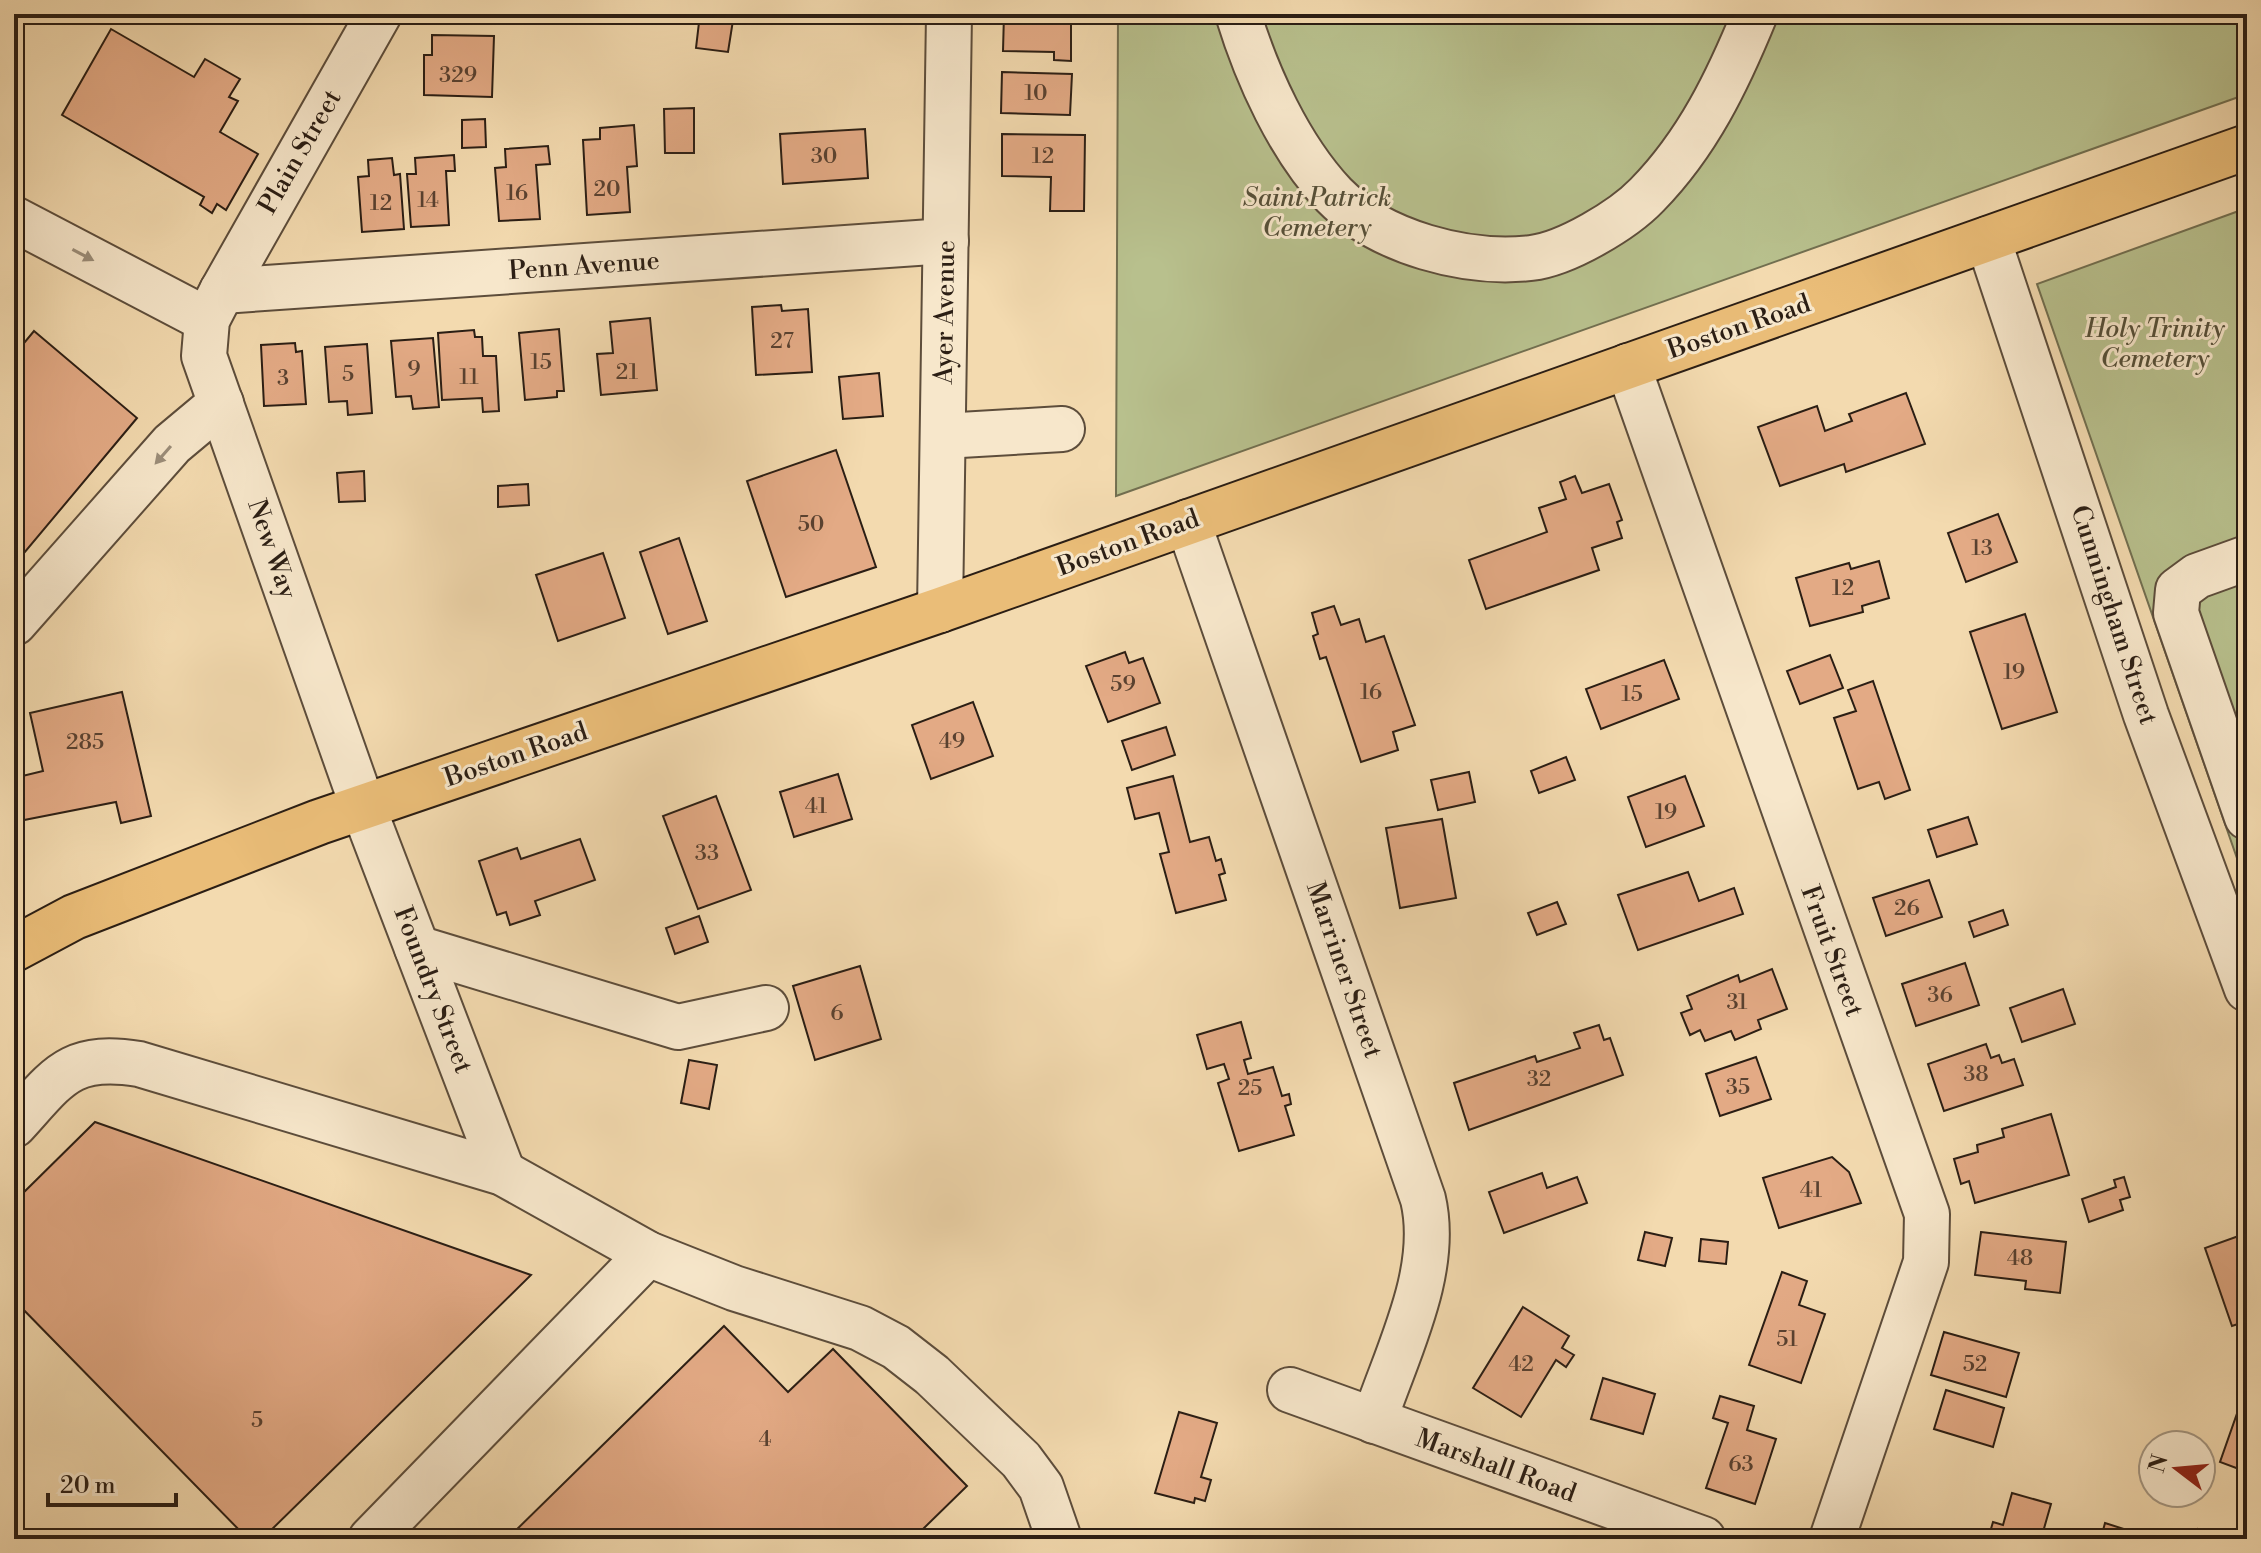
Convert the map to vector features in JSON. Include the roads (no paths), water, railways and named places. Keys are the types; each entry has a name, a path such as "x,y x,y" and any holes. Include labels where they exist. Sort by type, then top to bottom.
{"main road":[{"name":"Boston Road","path":"14,949 74,917 143,888 363,807 940,610 2247,147"}],"street":[{"name":"Plain Street","path":"214,305 379,14"},
{"name":"Ayer Avenue","path":"940,610 949,14"},
{"path":"1238,14 1251,56 1294,139 1335,195 1380,227 1442,252 1534,258 1596,233 1646,197 1687,148 1725,86 1755,14"},
{"path":"14,219 214,305"},
{"name":"Cunningham Street","path":"1988,239 2146,715 2247,989"},
{"name":"Penn Avenue","path":"214,305 946,241"},
{"name":"New Way","path":"214,305 204,356 363,807"},
{"name":"Fruit Street","path":"1628,366 1927,1214 1926,1262 1832,1539"},
{"path":"14,623 172,444 221,403"},
{"path":"943,436 1062,429"},
{"name":"Marriner Street","path":"1188,522 1423,1199 1430,1227 1428,1258 1374,1421"},
{"path":"2247,558 2197,576 2178,590 2176,613 2247,817"},
{"name":"Foundry Street","path":"363,807 503,1173"},
{"path":"417,948 678,1027 766,1008"},
{"path":"14,1125 56,1079 76,1065 105,1059 139,1064 503,1173 648,1254 734,1288 860,1328 896,1347 932,1375 1021,1460 1041,1487 1059,1539"},
{"path":"371,1539 648,1254"},
{"name":"Marshall Road","path":"1290,1390 1703,1539"}],"park label":[{"name":"Saint Patrick Cemetery","path":"1317,213"},
{"name":"Holy Trinity Cemetery","path":"2155,344"}]}
